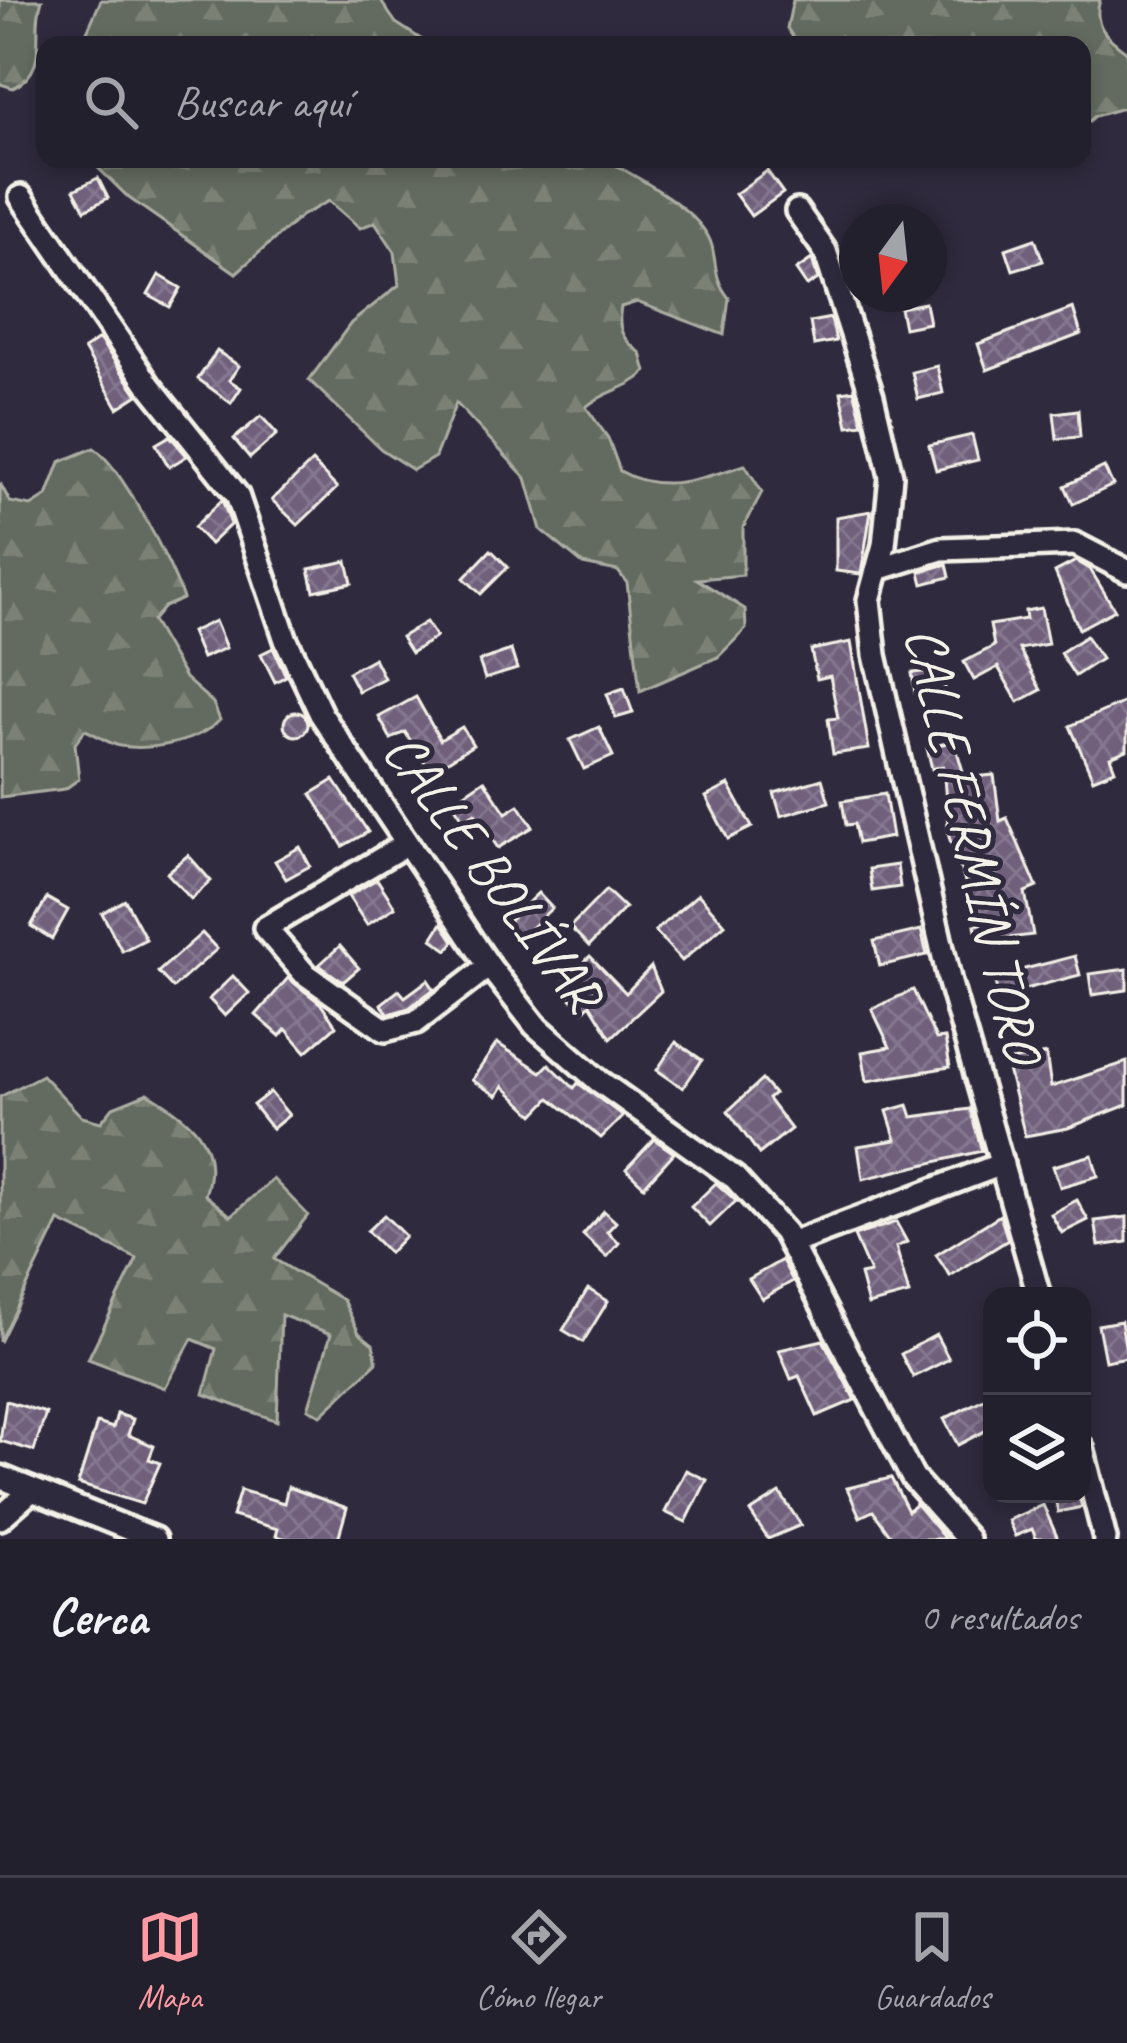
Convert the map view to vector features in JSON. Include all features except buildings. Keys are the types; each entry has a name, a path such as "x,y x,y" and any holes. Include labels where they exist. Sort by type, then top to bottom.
{"street":[{"name":"CALLE BOLÍVAR","path":"21,197 149,385 237,495 286,640 321,714 489,966 535,1025 599,1081 735,1178 790,1244 913,1478 967,1539"},
{"name":"CALLE FERMÍN TORO","path":"797,211 825,251 891,476 869,601 875,655 950,983 1036,1287"},
{"path":"878,569 940,548 1075,544 1127,572"},
{"path":"406,844 265,928 304,974 386,1030 416,1022 489,966"},
{"path":"790,1244 1001,1163"},
{"path":"0,1477 154,1539"},
{"path":"1091,1484 1105,1539"},
{"path":"0,1518 32,1490"}],"green space":[{"path":"0,0 42,0 32,70 13,88 0,84"},
{"path":"101,0 380,0 396,23 416,36 85,36"},
{"path":"793,0 1100,0 1098,17 1103,30 1127,52 1127,107 1091,119 1091,36 792,36 787,28"},
{"path":"98,168 621,168 666,195 696,220 712,246 718,279 729,298 724,335 637,302 621,307 622,333 641,353 646,372 586,407 608,438 620,471 636,478 682,482 745,465 762,492 743,528 743,575 697,579 745,609 746,629 718,657 640,691 627,583 618,571 583,564 541,530 526,478 456,403 435,457 413,470 381,449 309,380 351,323 399,285 395,252 375,222 360,228 329,201 301,216 236,273 129,198"},
{"path":"94,448 131,495 183,599 164,607 152,621 185,678 213,703 220,720 187,739 146,747 116,745 85,730 75,744 79,779 65,789 0,797 0,483 10,502 31,506 47,496 60,462"},
{"path":"42,1075 82,1117 101,1122 113,1107 148,1093 177,1112 206,1146 209,1176 205,1195 231,1216 273,1179 308,1215 274,1259 343,1300 359,1333 373,1344 377,1362 321,1415 308,1409 331,1334 281,1315 277,1421 204,1394 216,1349 192,1339 165,1388 88,1359 137,1259 59,1221 0,1342 0,1097"}]}
